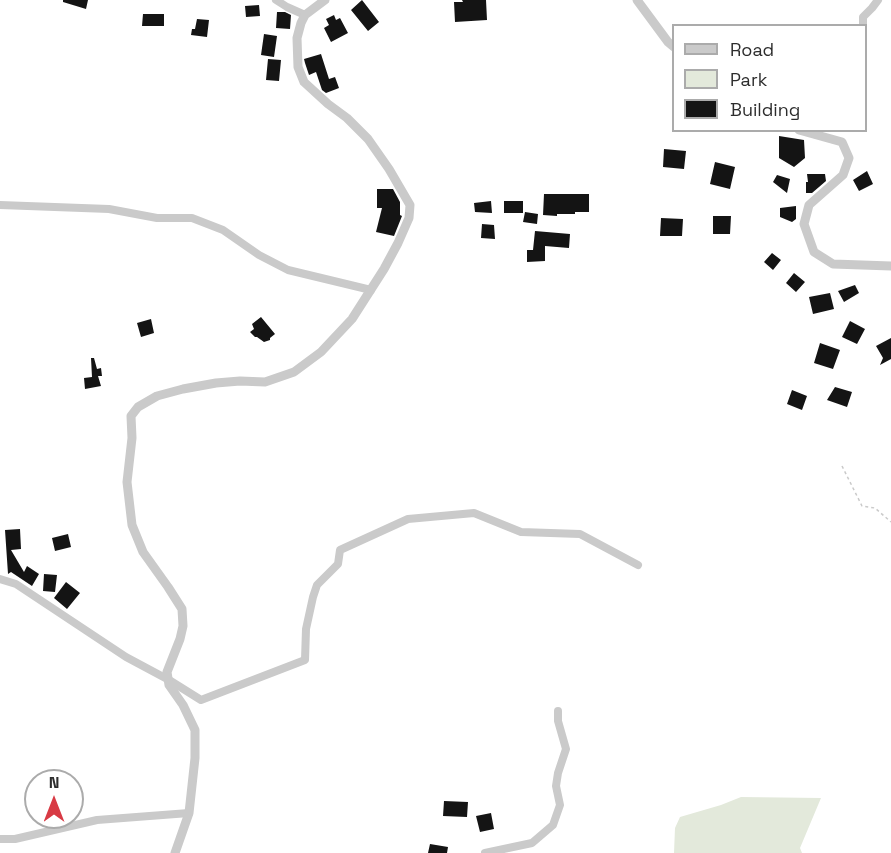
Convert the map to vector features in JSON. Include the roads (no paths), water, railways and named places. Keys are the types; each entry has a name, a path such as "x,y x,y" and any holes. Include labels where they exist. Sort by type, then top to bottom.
{"street":[{"path":"276,0 305,15"},
{"path":"175,853 189,813 195,758 195,730 170,684 167,672 180,639 183,626 182,609 143,552 132,525 127,482 132,438 131,416 138,406 157,396 216,383 265,382 294,372 321,352 352,319 398,243 409,218 410,205 369,139 304,81 298,67 296,52 301,23 305,15 324,0"},
{"path":"637,0 672,45"},
{"path":"862,24 863,17 878,0"},
{"path":"815,132 831,134 842,142 849,158 843,175 809,205 804,224 814,252 833,264 891,266"},
{"path":"0,204 109,209 157,218 192,218 223,230 259,255 288,270 371,290"},
{"path":"0,579 16,584 126,657 201,700 305,660 306,629 313,597 317,585 338,564 340,550 408,519 474,513 521,532 580,534 638,565"},
{"path":"485,853 532,843 553,825 560,806 556,786 558,773 566,749 558,721 558,711"},
{"path":"0,839 15,839 96,820 189,813"}]}
